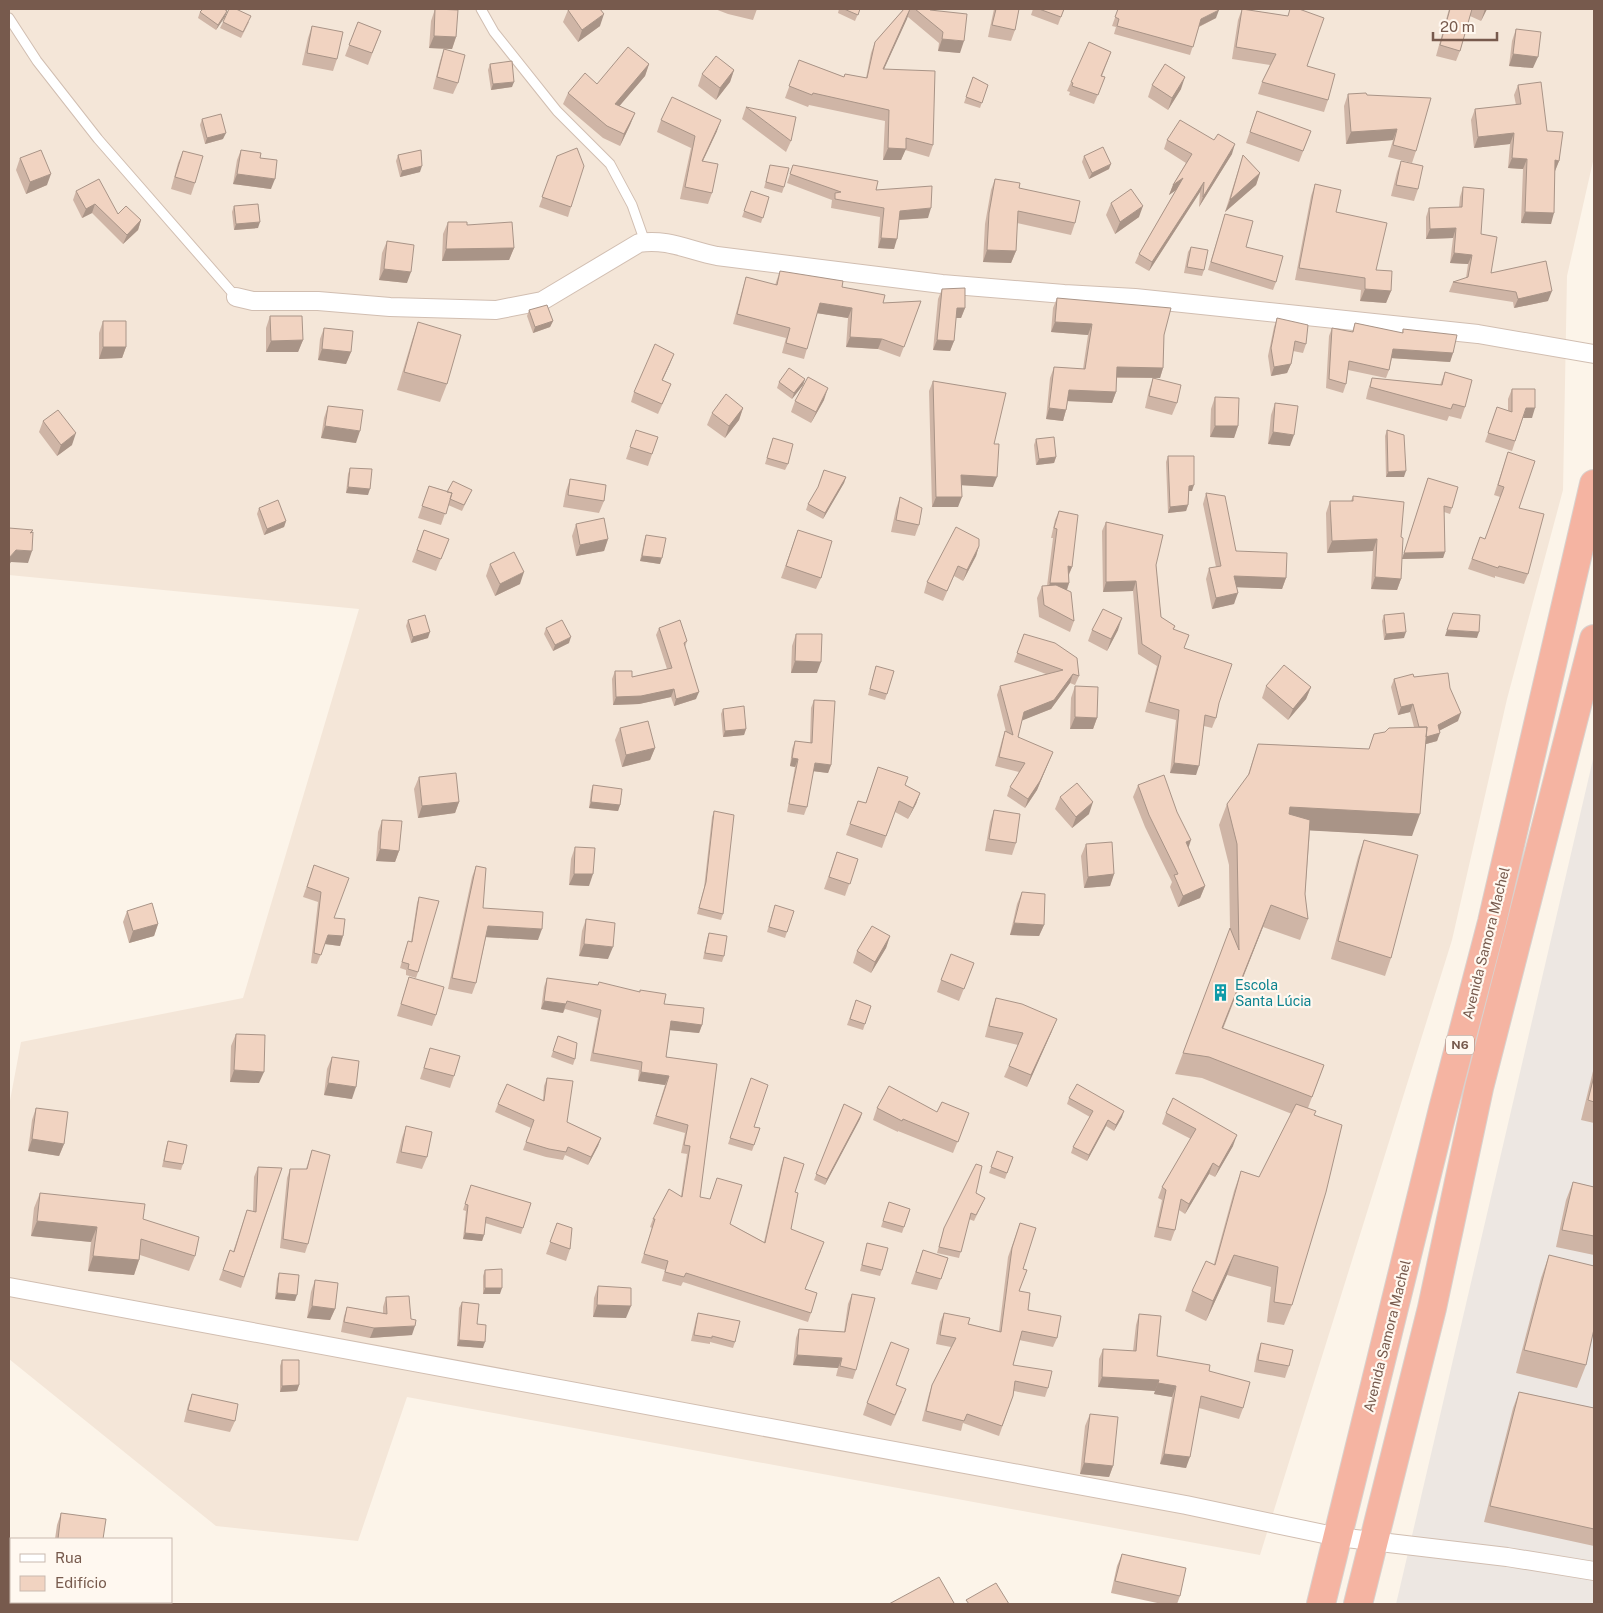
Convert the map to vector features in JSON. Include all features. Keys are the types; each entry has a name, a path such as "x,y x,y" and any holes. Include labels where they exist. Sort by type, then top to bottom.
{"highway":[{"name":"Avenida Samora Machel","path":"1321,1604 1441,1118 1499,894 1594,484"},
{"name":"Avenida Samora Machel","path":"1358,1604 1432,1308 1479,1088 1594,640"}],"street":[{"path":"236,297 270,302 318,300 390,307 496,310 542,301 639,244 662,242 717,256 942,284 1135,298 1478,334 1594,354"},
{"path":"9,1287 1167,1502 1338,1536 1373,1542 1507,1557 1594,1571"}],"lane":[{"path":"481,9 494,32 557,111 610,164 632,204 645,242"},
{"path":"9,18 37,61 98,139 236,297"}],"shaded area":[{"path":"9,9 1594,9 1594,157 1567,276 1563,490 1507,699 1452,940 1260,1555 407,1397 358,1541 216,1526 9,1359 9,1106 21,1042 243,998 359,609 9,575"},
{"path":"1594,755 1594,1604 1396,1604 1397,1600"}],"building":[{"path":"203,9 224,9 227,11 218,25 200,12"},
{"path":"229,9 236,9 251,16 243,32 223,22"},
{"path":"435,9 458,10 456,37 434,36"},
{"path":"600,9 604,14 582,30 568,10"},
{"path":"844,9 860,9 858,15"},
{"path":"904,9 910,9 883,69 935,71 933,145 906,138 906,149 888,148 889,110 813,93 812,95 789,86 799,60 844,77 845,74 867,78 875,42"},
{"path":"915,9 931,9 967,14 964,41 942,39 943,32"},
{"path":"996,9 1019,9 1015,30 992,25"},
{"path":"1039,9 1064,9 1061,17"},
{"path":"1118,9 1219,10 1201,19 1193,47 1117,26 1119,19 1115,17"},
{"path":"1242,9 1288,16 1290,9 1299,9 1324,18 1307,66 1335,74 1328,100 1262,82 1276,54 1236,47"},
{"path":"1450,9 1472,9 1460,51 1440,45"},
{"path":"358,22 381,31 372,53 349,45"},
{"path":"312,26 343,32 337,59 307,53"},
{"path":"1516,29 1541,32 1538,57 1513,54"},
{"path":"1089,42 1111,52 1101,76 1105,77 1098,95 1072,86 1073,83 1071,82"},
{"path":"628,47 649,64 615,104 635,113 624,134 607,126 568,93 585,73 597,84"},
{"path":"444,49 465,55 458,83 437,77"},
{"path":"716,56 734,70 720,88 702,74"},
{"path":"512,61 514,82 493,84 490,64"},
{"path":"1165,64 1185,77 1172,98 1152,85"},
{"path":"973,77 988,85 982,103 966,97"},
{"path":"1541,82 1547,131 1563,132 1559,161 1555,160 1554,213 1525,212 1527,159 1512,158 1514,133 1478,137 1475,109 1521,104 1518,85"},
{"path":"1366,93 1367,95 1431,98 1416,151 1393,145 1397,129 1351,132 1348,94"},
{"path":"672,97 721,120 702,161 718,164 712,193 685,187 695,136 661,120"},
{"path":"746,107 796,117 791,141"},
{"path":"1257,111 1311,131 1303,151 1250,132"},
{"path":"221,114 226,133 207,138 202,119"},
{"path":"1180,120 1214,140 1218,134 1235,144 1203,197 1204,182 1152,262 1139,254 1183,178 1173,185 1192,154 1167,140"},
{"path":"1103,147 1111,164 1092,173 1084,156"},
{"path":"577,148 584,166 571,207 542,197 557,156"},
{"path":"41,150 51,174 30,182 20,158"},
{"path":"241,150 261,153 260,158 277,160 275,179 237,174"},
{"path":"421,150 422,166 402,171 398,155"},
{"path":"183,151 203,156 195,183 175,177"},
{"path":"1243,155 1260,173 1230,200"},
{"path":"1401,161 1423,166 1418,189 1396,185"},
{"path":"770,165 789,168 784,187 766,182"},
{"path":"793,165 878,181 876,190 932,186 931,208 900,211 897,239 881,238 884,208 835,199 835,193 841,192 790,174"},
{"path":"99,179 118,214 126,206 141,220 127,235 95,204 86,209 76,191"},
{"path":"995,179 1020,183 1019,188 1080,201 1075,223 1018,211 1016,251 987,250 989,213"},
{"path":"1315,184 1341,190 1336,212 1387,223 1376,270 1392,271 1391,291 1365,289 1365,278 1299,268"},
{"path":"1463,187 1484,189 1481,234 1497,237 1491,273 1546,261 1552,291 1518,299 1516,292 1453,282 1468,277 1472,255 1454,253 1456,228 1430,229 1429,208 1462,207"},
{"path":"1131,189 1143,206 1120,222 1111,203"},
{"path":"751,191 769,197 763,218 744,211"},
{"path":"258,204 260,222 236,224 234,206"},
{"path":"1225,214 1253,221 1246,247 1283,256 1276,282 1211,262"},
{"path":"448,222 467,222 467,225 512,222 514,248 446,249"},
{"path":"387,241 414,245 411,272 384,269"},
{"path":"1191,247 1208,250 1204,270 1187,267"},
{"path":"780,271 843,281 842,287 885,295 883,303 921,301 904,347 882,339 850,337 852,308 820,303 807,349 786,343 790,328 737,314 746,277 777,285"},
{"path":"965,288 965,308 957,308 954,341 937,340 942,289"},
{"path":"1057,298 1171,308 1164,335 1163,368 1117,367 1116,392 1069,390 1066,410 1049,408 1054,367 1085,369 1092,324 1055,322"},
{"path":"547,305 553,321 535,327 529,310"},
{"path":"270,316 302,316 303,340 271,341"},
{"path":"1277,318 1308,325 1306,344 1295,341 1291,364 1274,367 1271,348"},
{"path":"103,321 126,321 126,347 103,347"},
{"path":"418,322 461,335 447,384 404,372"},
{"path":"1355,323 1403,333 1403,329 1457,335 1453,353 1393,349 1389,370 1349,361 1346,384 1329,379 1332,328 1353,332"},
{"path":"324,328 353,331 351,352 322,349"},
{"path":"655,344 674,354 662,380 671,384 662,404 634,392"},
{"path":"789,368 805,379 794,393 779,382"},
{"path":"1445,372 1472,380 1465,407 1453,404 1451,409 1370,387 1372,378 1442,385"},
{"path":"808,377 828,388 816,412 795,401"},
{"path":"1153,378 1181,385 1177,403 1149,396"},
{"path":"933,381 1006,393 994,444 999,444 997,477 961,475 962,497 936,497"},
{"path":"1512,389 1535,389 1535,408 1526,408 1515,441 1488,433 1497,407 1512,412"},
{"path":"726,394 743,408 729,426 712,413"},
{"path":"1215,397 1239,398 1238,426 1215,426"},
{"path":"1275,403 1298,406 1294,435 1273,432"},
{"path":"328,406 363,410 360,431 325,426"},
{"path":"58,410 76,433 61,445 43,421"},
{"path":"636,430 658,437 652,454 630,447"},
{"path":"1387,430 1404,435 1406,471 1388,472"},
{"path":"1054,437 1056,457 1039,459 1036,439"},
{"path":"773,438 793,444 788,464 767,458"},
{"path":"1508,452 1535,461 1519,508 1544,514 1528,574 1499,566 1498,568 1472,559 1480,537 1485,539 1504,487 1498,485"},
{"path":"1168,456 1194,456 1194,485 1189,486 1188,505 1170,507"},
{"path":"350,468 372,469 370,489 348,487"},
{"path":"824,470 846,477 825,513 808,504 818,487"},
{"path":"1428,478 1458,487 1452,508 1444,506 1445,552 1404,553"},
{"path":"570,479 606,485 604,501 568,495"},
{"path":"453,481 472,490 464,505 450,499 452,493 447,492"},
{"path":"429,486 452,493 446,514 422,506"},
{"path":"1206,493 1225,496 1236,551 1287,553 1286,578 1234,576 1238,593 1216,598 1209,568 1221,566"},
{"path":"1353,496 1404,502 1401,537 1403,538 1401,579 1375,577 1377,539 1332,541 1330,501 1353,501"},
{"path":"900,497 922,508 919,525 896,520"},
{"path":"278,500 286,521 267,529 259,508"},
{"path":"1059,511 1078,515 1072,567 1068,566 1069,583 1050,583 1057,529 1054,528"},
{"path":"604,518 608,539 580,545 576,524"},
{"path":"1106,522 1163,535 1156,565 1161,617 1175,626 1173,629 1189,635 1184,648 1232,664 1216,718 1205,715 1199,766 1174,763 1179,710 1149,702 1161,656 1142,644 1136,581 1106,582"},
{"path":"956,527 979,539 979,546 967,570 958,566 947,591 927,582"},
{"path":"9,528 33,530 30,533 33,532 32,551 16,550 9,558"},
{"path":"424,530 449,539 441,559 417,550"},
{"path":"798,530 832,541 821,578 786,566"},
{"path":"646,535 666,538 662,558 642,556"},
{"path":"514,552 524,572 500,584 490,564"},
{"path":"1056,585 1071,592 1074,621 1044,605 1042,586"},
{"path":"1103,609 1122,618 1111,639 1092,630"},
{"path":"1404,613 1406,632 1386,634 1384,615"},
{"path":"1453,613 1480,615 1479,632 1447,630"},
{"path":"425,615 430,632 413,637 408,620"},
{"path":"562,620 571,637 555,645 546,628"},
{"path":"680,620 687,641 684,643 699,692 676,699 674,689 641,696 616,697 615,671 632,671 632,677 672,668 659,628"},
{"path":"796,634 822,634 821,662 795,661"},
{"path":"1024,634 1055,643 1077,658 1079,676 1073,674 1054,700 1024,712 1018,737 1053,752 1040,781 1028,799 1010,787 1025,763 999,757 1005,731 1013,735 1000,686 1063,670 1017,653"},
{"path":"1284,665 1311,687 1293,709 1266,686"},
{"path":"876,666 894,671 887,694 870,689"},
{"path":"1448,673 1450,688 1461,713 1438,725 1440,733 1426,737 1427,727 1419,727 1413,704 1401,707 1394,679 1413,674 1414,677"},
{"path":"1075,686 1098,687 1097,718 1075,717"},
{"path":"814,700 835,701 831,765 815,763 807,807 789,804 798,759 792,758 795,741 812,743"},
{"path":"744,706 746,729 725,731 723,709"},
{"path":"648,721 655,748 626,755 620,728"},
{"path":"1427,727 1420,814 1290,807 1289,814 1310,820 1305,894 1308,919 1271,905 1222,1028 1324,1065 1312,1097 1209,1057 1183,1053 1230,928 1239,950 1237,844 1227,804 1249,774 1258,744 1369,749 1374,734 1385,732 1389,728"},
{"path":"878,767 908,777 905,785 920,793 913,808 899,801 886,836 850,824 858,801 866,803"},
{"path":"456,773 459,802 422,806 419,777"},
{"path":"1164,775 1177,812 1191,840 1186,842 1205,886 1183,896 1174,875 1178,874 1149,815 1138,785"},
{"path":"1077,783 1093,802 1076,817 1060,797"},
{"path":"593,785 622,789 620,805 591,802"},
{"path":"994,810 1020,814 1016,843 989,839"},
{"path":"714,811 734,815 723,914 699,908 706,882"},
{"path":"382,820 402,821 399,851 380,849"},
{"path":"1364,840 1418,855 1391,958 1338,941"},
{"path":"1112,842 1114,874 1088,877 1086,844"},
{"path":"575,847 595,848 593,874 574,874"},
{"path":"837,852 858,859 850,884 829,877"},
{"path":"314,865 349,878 334,918 345,919 343,936 328,935 321,955 314,953 321,892 307,887"},
{"path":"476,866 486,868 483,908 543,912 542,929 488,926 476,983 452,978"},
{"path":"1022,892 1045,894 1044,925 1014,923"},
{"path":"419,897 439,901 418,972 408,969 409,964 402,962 408,941 412,942"},
{"path":"152,903 158,924 133,931 127,911"},
{"path":"775,905 794,911 787,932 769,927"},
{"path":"586,919 615,923 613,947 584,944"},
{"path":"872,926 890,936 875,962 857,951"},
{"path":"709,933 727,936 724,956 705,953"},
{"path":"951,954 974,963 964,989 941,980"},
{"path":"409,977 444,987 436,1015 401,1004"},
{"path":"547,978 598,985 599,982 640,992 640,990 666,994 664,1004 704,1008 702,1025 671,1021 666,1057 717,1064 700,1197 710,1199 717,1178 742,1185 730,1224 765,1243 784,1157 804,1164 795,1192 798,1193 791,1229 824,1242 805,1289 817,1293 811,1313 686,1273 684,1277 665,1272 668,1261 644,1254 655,1219 653,1219 669,1189 682,1197 690,1146 684,1145 688,1125 656,1116 669,1076 641,1072 642,1062 593,1053 601,1010 567,1001 566,1004 544,1001"},
{"path":"996,998 1022,1004 1057,1019 1031,1075 1009,1066 1023,1033 989,1026"},
{"path":"856,1000 871,1006 865,1024 850,1019"},
{"path":"236,1034 265,1035 264,1072 234,1070"},
{"path":"558,1036 577,1043 575,1059 553,1051"},
{"path":"430,1048 460,1056 454,1076 424,1068"},
{"path":"332,1057 359,1061 356,1087 328,1083"},
{"path":"1594,1076 1594,1102 1588,1100"},
{"path":"547,1078 573,1081 567,1122 601,1138 591,1157 568,1147 566,1152 526,1142 534,1120 498,1104 507,1084 544,1101"},
{"path":"751,1078 768,1085 754,1127 760,1128 754,1145 730,1138"},
{"path":"1077,1084 1124,1111 1116,1125 1108,1120 1089,1155 1073,1147 1093,1111 1069,1098"},
{"path":"889,1086 937,1112 942,1102 969,1113 958,1142 903,1119 902,1121 877,1108"},
{"path":"1173,1098 1237,1135 1219,1167 1213,1163 1189,1204 1181,1199 1175,1230 1158,1227 1166,1190 1162,1187 1196,1129 1166,1113"},
{"path":"844,1104 862,1113 827,1179 816,1174"},
{"path":"1296,1104 1316,1111 1314,1115 1342,1125 1326,1192 1292,1305 1274,1302 1278,1267 1234,1255 1213,1301 1192,1291 1206,1261 1215,1265 1241,1171 1259,1177"},
{"path":"36,1108 68,1112 64,1144 32,1139"},
{"path":"406,1126 432,1132 427,1157 401,1152"},
{"path":"168,1141 187,1145 183,1164 164,1161"},
{"path":"312,1150 330,1155 308,1244 283,1239 290,1169 307,1169"},
{"path":"997,1151 1013,1157 1007,1173 991,1167"},
{"path":"976,1164 982,1166 976,1193 985,1198 976,1215 971,1213 961,1252 939,1247 944,1228"},
{"path":"258,1167 282,1168 244,1277 223,1270 230,1250 234,1252 247,1210 256,1212"},
{"path":"1573,1182 1594,1187 1594,1236 1562,1230"},
{"path":"471,1185 531,1203 523,1228 486,1217 484,1235 465,1233 468,1205 465,1204"},
{"path":"40,1193 145,1204 143,1219 199,1237 195,1256 141,1239 139,1260 93,1256 97,1227 37,1221"},
{"path":"889,1202 910,1209 904,1227 883,1221"},
{"path":"557,1223 572,1228 570,1249 550,1242"},
{"path":"1020,1223 1036,1228 1023,1269 1027,1270 1019,1291 1030,1293 1028,1310 1061,1316 1057,1338 1022,1331 1013,1365 1052,1371 1048,1388 1015,1381 1013,1396 1002,1426 967,1414 964,1421 926,1411 932,1385 956,1338 940,1335 944,1313 970,1318 968,1324 1001,1332 1012,1248"},
{"path":"867,1243 888,1248 882,1270 862,1265"},
{"path":"923,1250 948,1258 941,1279 916,1272"},
{"path":"1549,1255 1594,1266 1594,1329 1586,1365 1524,1350"},
{"path":"502,1269 502,1288 485,1288 485,1270"},
{"path":"279,1273 299,1275 297,1295 277,1293"},
{"path":"315,1280 338,1283 335,1309 312,1306"},
{"path":"598,1286 631,1288 631,1306 597,1305"},
{"path":"852,1294 875,1298 856,1370 840,1366 842,1358 797,1355 799,1329 845,1332"},
{"path":"409,1296 411,1319 416,1320 415,1326 374,1328 344,1322 347,1307 387,1314 386,1297"},
{"path":"462,1302 479,1304 477,1324 486,1325 485,1342 459,1340"},
{"path":"698,1313 740,1321 735,1342 712,1336 712,1338 694,1335"},
{"path":"1139,1314 1161,1316 1157,1356 1210,1365 1209,1371 1250,1382 1243,1408 1201,1396 1190,1457 1164,1454 1176,1386 1158,1383 1159,1380 1102,1377 1103,1349 1136,1351"},
{"path":"891,1342 909,1349 896,1385 906,1389 895,1415 867,1403"},
{"path":"1261,1343 1293,1350 1289,1366 1258,1360"},
{"path":"282,1360 299,1360 299,1385 282,1386"},
{"path":"1519,1392 1594,1408 1594,1529 1490,1506"},
{"path":"192,1394 238,1404 235,1421 188,1410"},
{"path":"1090,1414 1118,1417 1113,1466 1084,1463"},
{"path":"61,1513 106,1519 103,1538 58,1538"},
{"path":"1122,1554 1186,1568 1180,1596 1115,1581"},
{"path":"939,1577 954,1603 889,1604"},
{"path":"996,1583 1009,1604 969,1604 966,1600"}],"place":[{"name":"Escola Santa Lúcia","path":"1221,993"}]}
